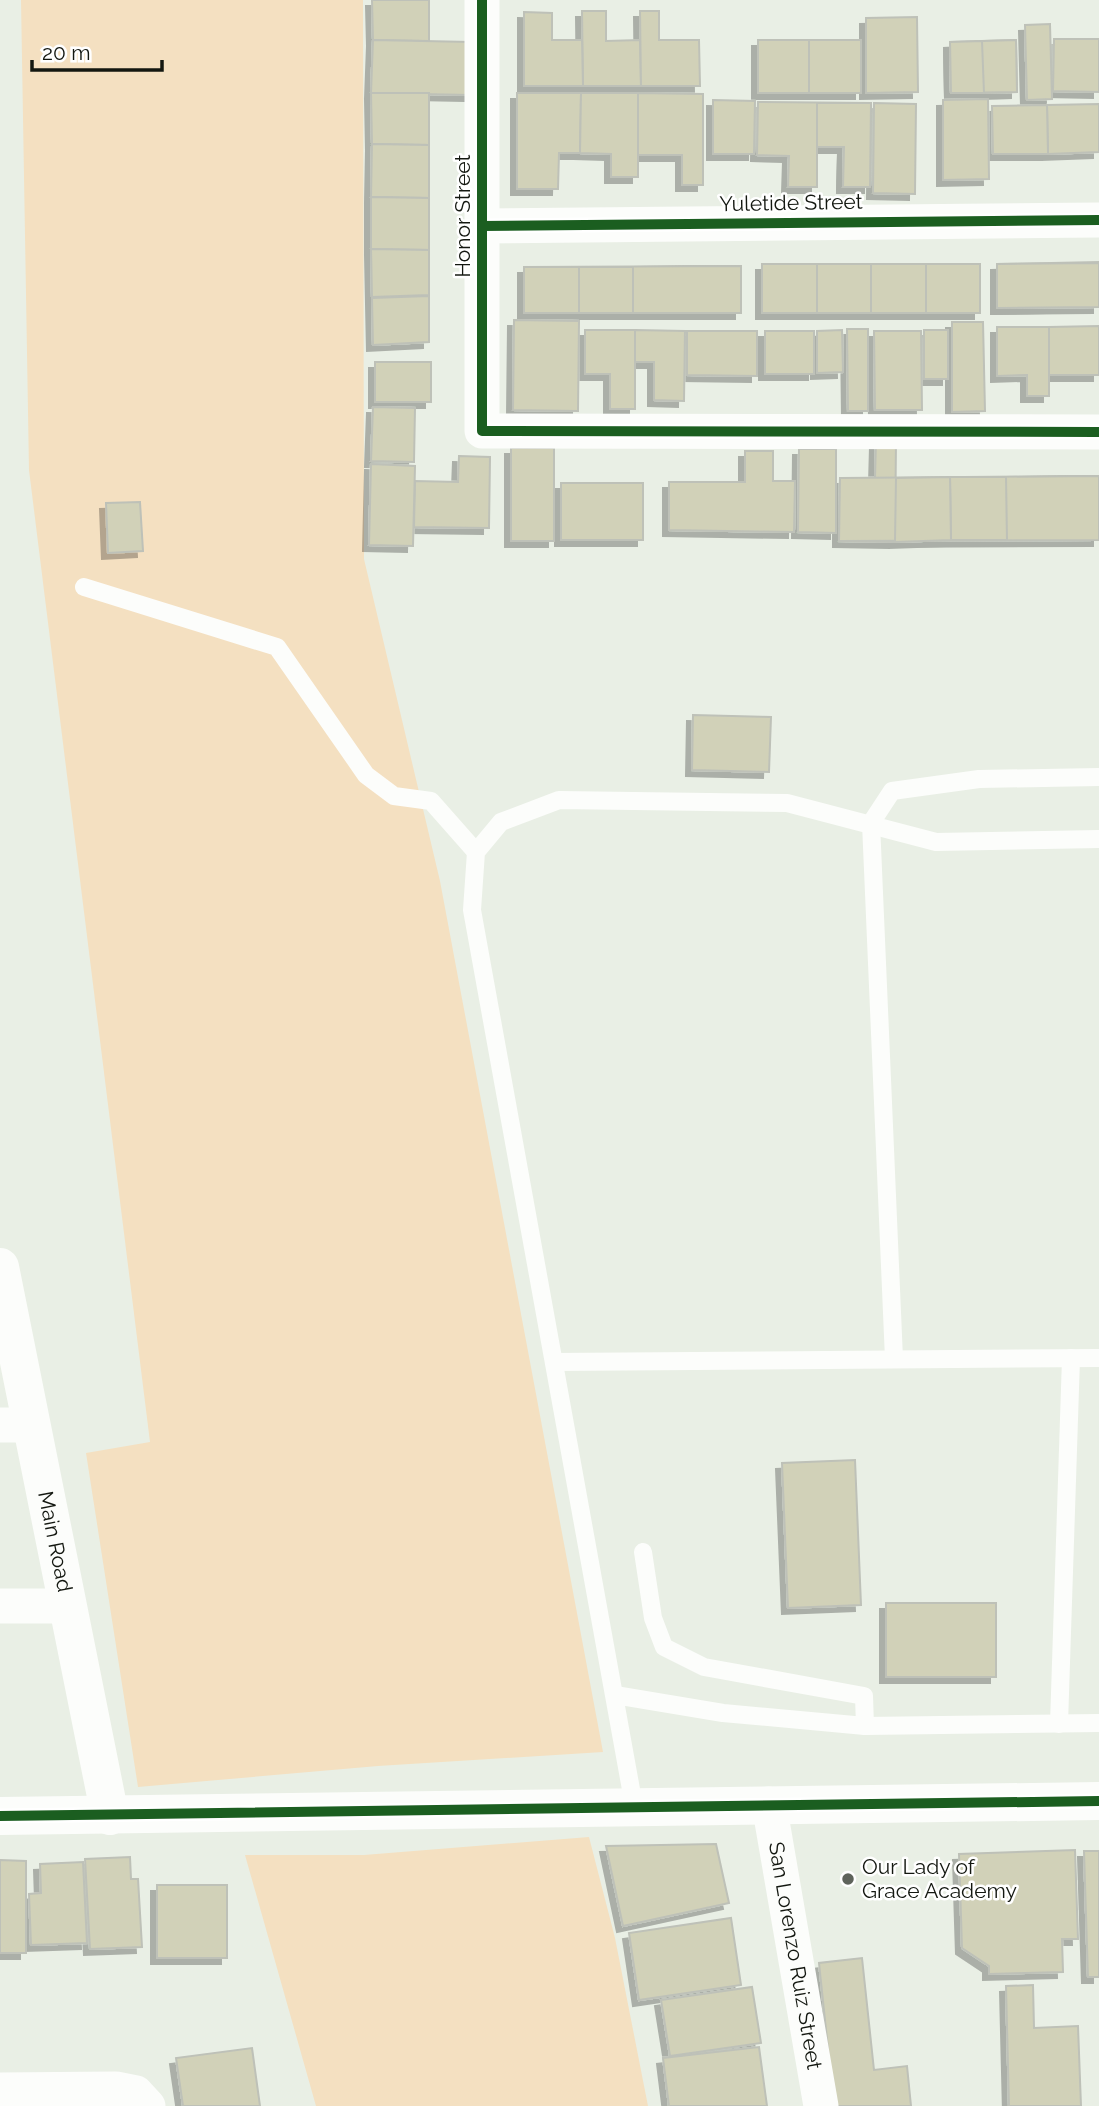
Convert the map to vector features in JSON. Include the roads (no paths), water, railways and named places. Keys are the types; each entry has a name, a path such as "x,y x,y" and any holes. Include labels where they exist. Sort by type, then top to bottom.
{"street":[{"name":"Honor Street","path":"482,0 482,431 1099,432"},
{"name":"Yuletide Street","path":"482,226 1099,220"},
{"name":"Main Road","path":"0,1267 16,1425 68,1606 110,1815"},
{"path":"0,1606 68,1606"},
{"path":"0,1816 1099,1801"},
{"name":"San Lorenzo Ruiz Street","path":"769,1804 821,2106"},
{"path":"0,2090 116,2089 142,2099"}],"lane":[{"path":"84,587 277,647 366,775 394,796 431,801 476,852"},
{"path":"894,1359 871,823 892,791 979,779 1099,777"},
{"path":"634,1806 472,910 476,852 501,822 559,800 787,803 936,842 1099,839"},
{"path":"1059,1724 1071,1358"},
{"path":"555,1362 1099,1358"},
{"path":"643,1552 653,1618 664,1647 704,1667 864,1696 865,1726"},
{"path":"615,1695 723,1713 865,1726 1099,1723"}],"place":[{"name":"Our Lady of Grace Academy","path":"848,1879"}]}
